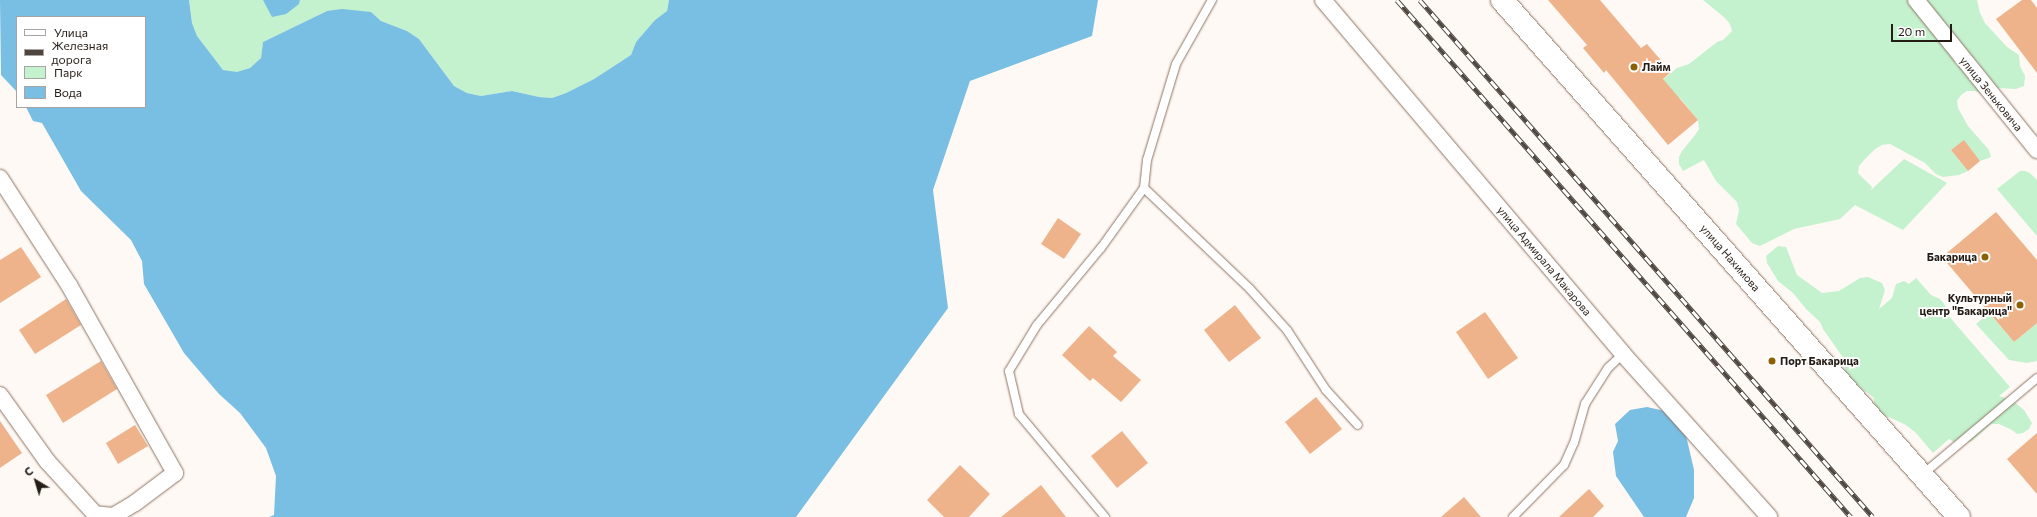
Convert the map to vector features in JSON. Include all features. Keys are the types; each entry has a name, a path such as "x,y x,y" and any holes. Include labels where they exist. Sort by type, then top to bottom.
{"main road":[{"name":"улица Нахимова","path":"1502,0 1959,517"}],"street":[{"name":"улица Адмирала Макарова","path":"1323,0 1623,354 1769,517"},
{"name":"улица Зеньковича","path":"1916,0 2037,150"},
{"path":"0,178 69,285 176,473 135,503 113,516 95,514 47,461 0,395"}],"lane":[{"path":"1105,517 1019,414 1009,371 1037,325 1101,248 1144,188 1147,160 1176,64 1212,0"},
{"path":"1144,188 1250,289 1287,330 1326,390 1358,425"},
{"path":"1513,517 1564,465 1574,443 1585,404 1608,368 1623,354"},
{"path":"1922,475 2037,378"}],"green space":[{"path":"189,0 263,0 299,4 300,0 669,0 667,11 655,20 636,42 631,55 594,79 566,93 552,98 539,97 512,91 481,96 467,93 454,86 419,39 407,31 381,21 371,12 327,11 263,42 261,58 250,68 237,73 223,70 197,36 192,23"},
{"path":"1703,0 1977,0 1980,13 1985,23 2007,47 2019,55 2020,66 2025,76 2024,86 2016,89 1998,88 1974,58 1966,54 1983,94 1975,91 1967,91 1961,95 1957,101 1958,108 1968,126 1989,150 1991,157 1980,161 1964,141 1951,150 1968,171 1959,175 1943,177 1936,174 1925,163 1890,144 1882,145 1875,149 1864,160 1859,166 1858,173 1872,187 1871,190 1904,159 1947,183 1903,230 1855,205 1840,219 1794,229 1760,246 1752,243 1736,224 1739,210 1737,202 1716,181 1704,160 1683,171 1679,164 1679,157 1699,129 1698,120 1680,98 1676,101 1660,82 1677,68 1689,64 1717,42 1723,40 1732,31 1730,24 1725,18"},
{"path":"2020,171 2030,173 2037,180 2037,236 1997,189"},
{"path":"1778,246 1786,247 1797,275 1822,293 1839,291 1860,278 1868,277 1882,283 1885,290 1879,309 1892,298 1896,284 1904,281 1909,284 1916,278 1931,295 1940,299 1945,305 1947,314 2010,387 1999,396 2012,400 2024,410 2032,423 2029,429 2023,433 2017,434 1999,424 1991,424 1972,441 1959,445 1949,439 1933,453 1916,433 1906,425 1878,412 1874,406 1874,398 1852,381 1845,370 1842,356 1823,329 1820,322 1806,309 1793,293 1778,281 1767,263 1766,256"},
{"path":"1989,313 2014,342 2037,323 2037,361 2027,363 2009,360 1976,324"}],"water":[{"path":"0,0 189,0 192,23 197,36 223,70 237,72 250,68 261,58 263,42 327,11 342,9 371,12 381,21 407,31 419,39 454,86 467,93 481,96 512,91 539,97 552,98 566,93 594,79 631,55 636,42 655,20 667,11 669,0 1098,0 1092,36 970,81 933,190 948,308 796,517 269,517 274,515 276,476 266,448 240,413 219,394 184,353 144,284 142,261 131,240 81,191 42,123 33,121 26,108 146,108 146,16 16,16 16,91 1,75"},
{"path":"263,0 300,0 299,4 286,14 272,17"},
{"path":"1647,407 1665,411 1685,431 1694,470 1694,498 1686,517 1644,517 1616,476 1613,452 1618,441 1615,424 1630,410"}],"building":[{"path":"1548,0 1600,0 1641,48 1647,44 1671,72 1663,79 1698,120 1668,145 1606,70 1604,73 1583,48 1587,45"},
{"path":"2022,0 2031,0 2037,8 2037,73 1996,19"},
{"path":"1964,140 1980,161 1968,171 1951,150"},
{"path":"1996,212 2037,260 2037,323 2014,342 1942,257"},
{"path":"1058,218 1081,234 1064,259 1041,244"},
{"path":"21,247 41,277 0,303 0,260"},
{"path":"66,299 81,325 35,354 19,330"},
{"path":"1235,305 1261,338 1229,362 1204,330"},
{"path":"1485,312 1518,358 1488,379 1456,332"},
{"path":"1089,326 1117,352 1113,356 1141,380 1121,402 1093,378 1090,381 1062,355"},
{"path":"101,361 117,389 63,423 46,395"},
{"path":"1316,397 1342,429 1310,454 1285,422"},
{"path":"0,421 22,453 0,468"},
{"path":"135,425 148,446 118,464 106,443"},
{"path":"1122,431 1148,463 1117,488 1091,456"},
{"path":"2037,433 2037,494 2007,459"},
{"path":"960,465 990,494 969,517 944,517 927,500"},
{"path":"1041,485 1066,517 1001,517"},
{"path":"1589,489 1604,506 1593,517 1559,517"},
{"path":"1464,497 1481,517 1441,517"}],"railway":[{"path":"1397,0 1851,517"},
{"path":"1420,0 1873,517"}],"place":[{"name":"Лайм","path":"1634,67"},
{"name":"Бакарица","path":"1985,257"},
{"name":"Культурный центр \"Бакарица\"","path":"2020,305"},
{"name":"Порт Бакарица","path":"1772,361"}]}
